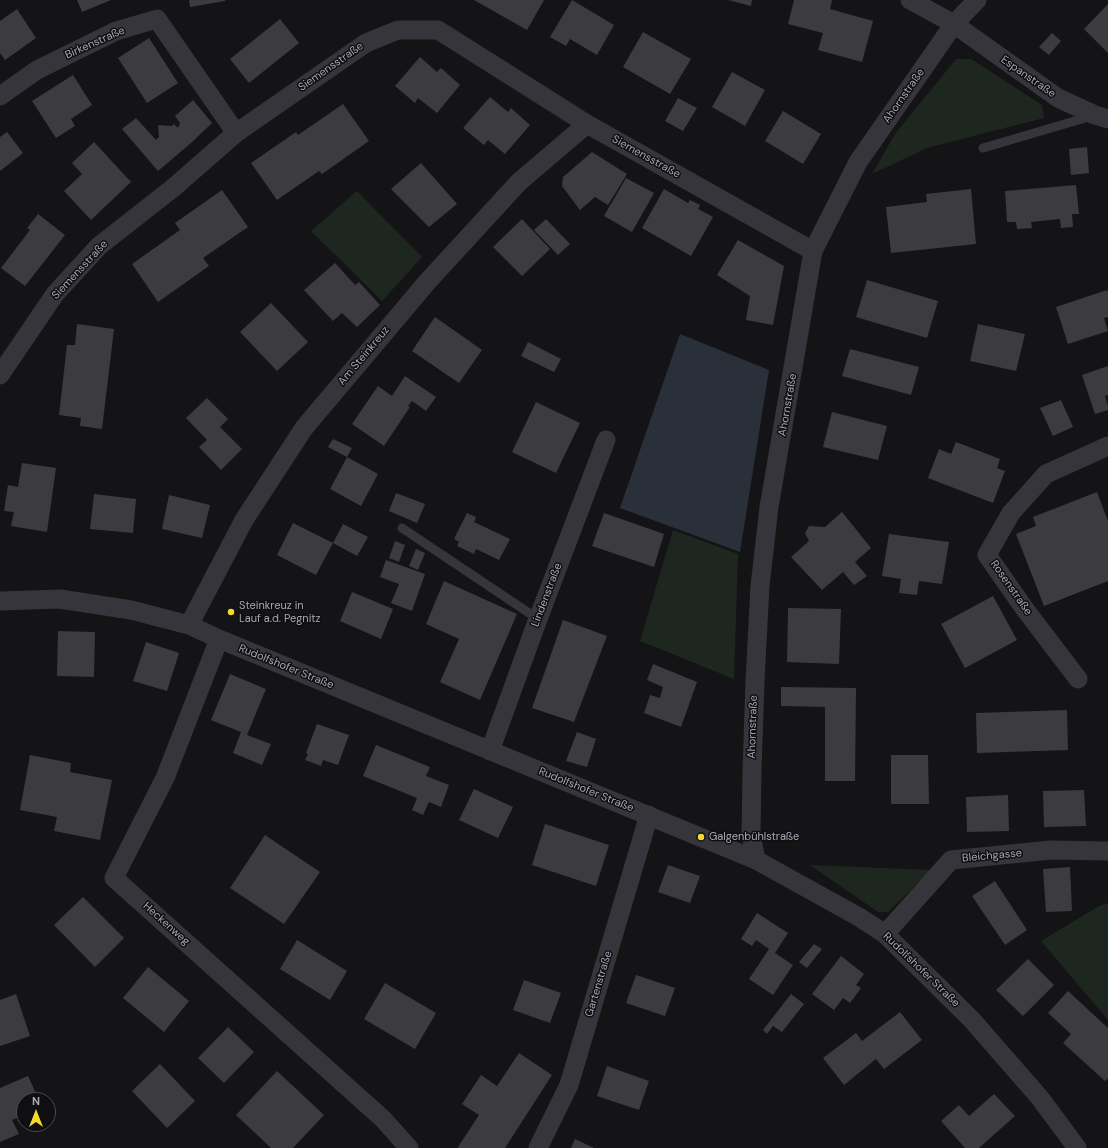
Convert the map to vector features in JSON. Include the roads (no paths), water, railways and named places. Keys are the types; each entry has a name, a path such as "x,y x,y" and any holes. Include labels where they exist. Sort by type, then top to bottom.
{"street":[{"name":"Espanstraße","path":"910,0 954,24 1058,98 1102,117"},
{"name":"Ahornstraße","path":"756,860 751,835 755,682 760,586 769,507 814,251 858,162 954,24 978,0"},
{"name":"Birkenstraße","path":"0,96 37,70 116,31 157,19 236,133"},
{"name":"Siemensstraße","path":"0,375 55,294 99,246 173,188 236,133 366,43 398,30 438,30 587,124 814,251"},
{"name":"Am Steinkreuz","path":"190,625 244,520 304,428 428,281 519,182 587,124"},
{"name":"Lindenstraße","path":"490,751 606,440"},
{"name":"Rosenstraße","path":"1078,679 1024,608 987,555 1011,513 1046,474 1108,446"},
{"name":"Rudolfshofer Straße","path":"0,601 60,599 131,610 190,625 219,639 756,860 859,917 885,934 972,1020 1040,1098 1077,1148"},
{"name":"Heckenweg","path":"219,639 165,778 114,878 382,1119 409,1148"},
{"name":"Gartenstraße","path":"538,1148 569,1085 649,815"},
{"name":"Bleichgasse","path":"885,934 951,860 1051,850 1108,851"}],"lane":[{"path":"983,148 1102,117"},
{"path":"402,528 538,619"}],"place":[{"name":"Steinkreuz in Lauf a.d. Pegnitz","path":"231,612"},
{"name":"Galgenbühlstraße","path":"701,837"}]}
